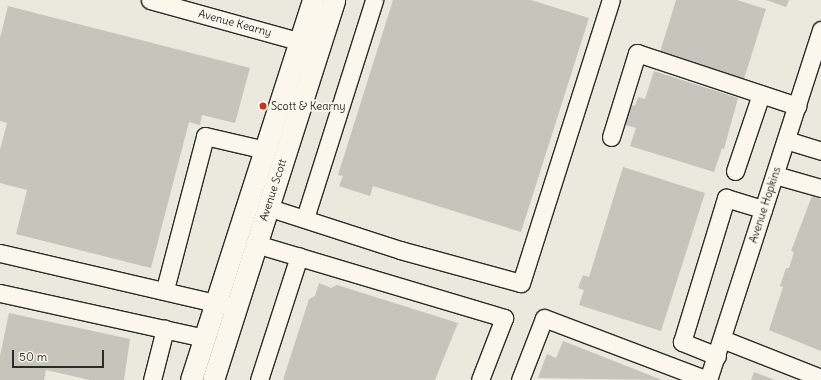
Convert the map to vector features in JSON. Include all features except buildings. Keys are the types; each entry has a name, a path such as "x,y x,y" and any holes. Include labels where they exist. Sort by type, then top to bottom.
{"main road":[{"name":"Avenue Scott","path":"192,380 205,338 225,305 256,244 268,207 310,44 313,0"},
{"name":"Avenue Scott","path":"213,380 225,305 264,150 310,44 334,0"}],"street":[{"name":"Avenue Kearny","path":"150,0 310,44"},
{"path":"306,218 374,0"},
{"path":"268,207 306,218 400,250 521,283 611,0"},
{"name":"Avenue Hopkins","path":"707,380 722,338 821,30"},
{"path":"611,137 636,53 797,106"},
{"path":"735,171 761,94"},
{"path":"164,289 205,136 264,150"},
{"path":"786,140 821,151"},
{"path":"775,175 821,188"},
{"path":"716,356 682,342 726,198 763,209"},
{"path":"256,244 504,318 480,380"},
{"path":"0,252 164,289 225,305"},
{"path":"259,380 300,256"},
{"path":"0,293 205,338"},
{"path":"520,380 544,318 707,380"},
{"path":"152,380 165,329"},
{"path":"722,338 821,378"}],"shaded area":[{"path":"0,0 821,0 821,380 0,380"}],"place":[{"name":"Scott & Kearny","path":"263,106"}]}
